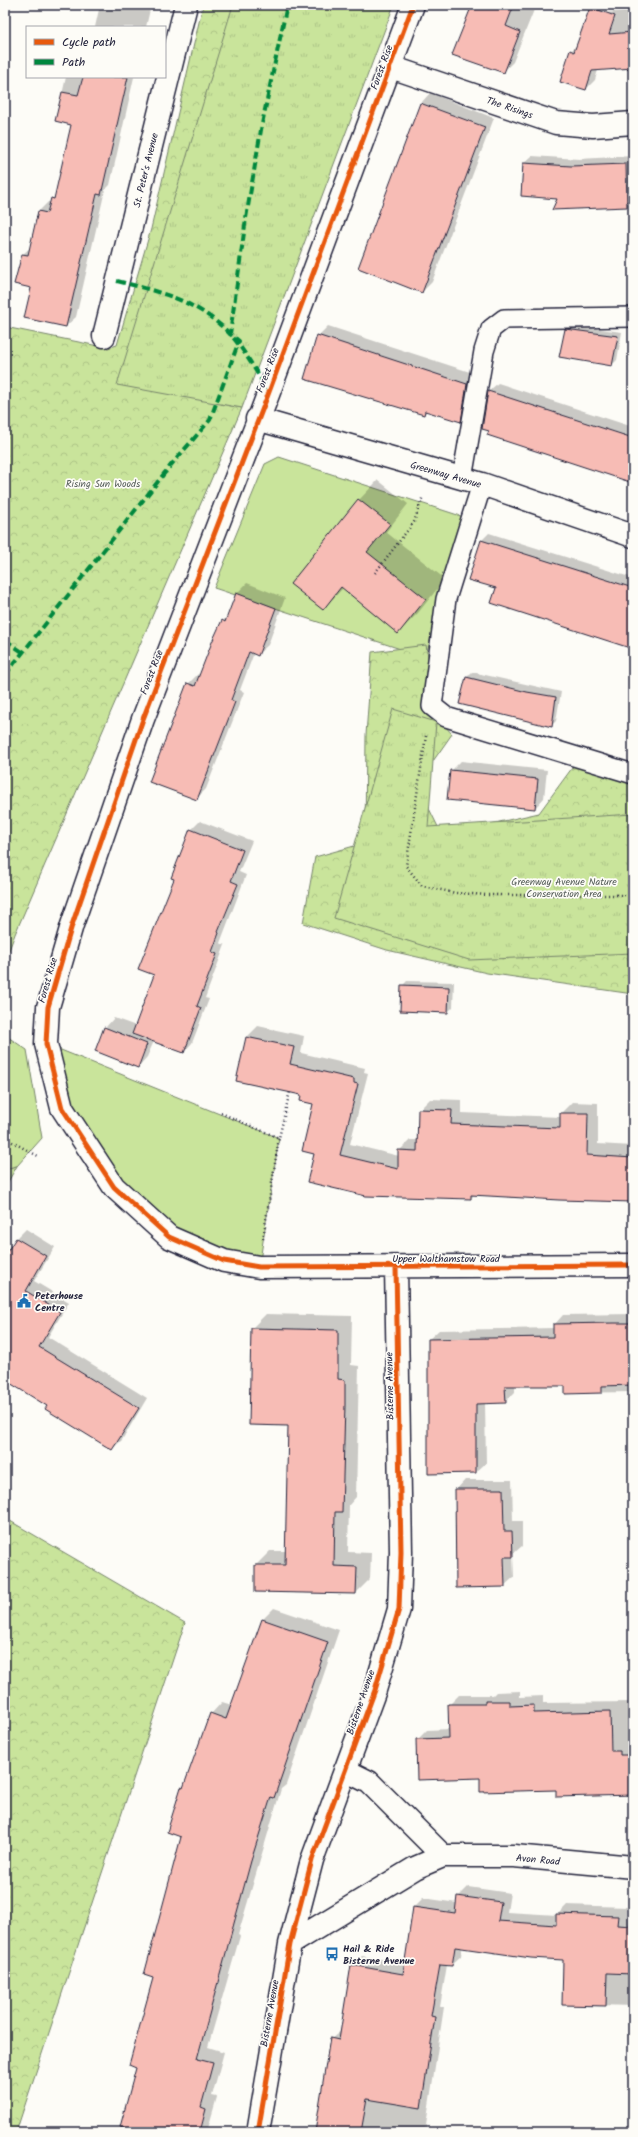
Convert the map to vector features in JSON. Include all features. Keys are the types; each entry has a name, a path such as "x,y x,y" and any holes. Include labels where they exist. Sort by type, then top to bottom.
{"street":[{"name":"St. Peter's Avenue","path":"104,336 186,5"},
{"name":"Forest Rise","path":"259,1267 224,1261 169,1237 114,1187 62,1108 46,1044 48,1007 72,925 143,719 391,67 413,5"},
{"name":"The Risings","path":"391,67 556,123 593,126 633,123"},
{"name":"Greenway Avenue","path":"257,419 472,482 633,536"},
{"name":"Upper Walthamstow Road","path":"259,1267 633,1265"},
{"name":"Bisterne Avenue","path":"258,2132 290,1944 312,1860 375,1690 399,1609 401,1552 396,1267"},
{"path":"345,1770 369,1782 443,1856"},
{"name":"Avon Road","path":"290,1944 415,1868 443,1856 514,1856 633,1867"}],"lane":[{"path":"633,317 504,319 491,329 484,351 472,482 446,599 432,706 436,711 446,717 633,774"}],"path":[{"path":"375,573 414,522 431,470"},
{"path":"436,711 425,738 406,866 422,886 456,893 487,895 633,895"},
{"path":"259,1267 279,1138 290,1091"},
{"path":"221,1113 279,1138"},
{"path":"5,1138 38,1156"}],"green space":[{"name":"Rising Sun Woods","path":"203,5 253,5 221,404 242,408 15,934 5,961 5,327 108,348 117,345 151,229"},
{"path":"233,5 394,5 242,408 117,385"},
{"path":"279,457 470,519 425,657 214,588 265,464"},
{"name":"Greenway Avenue Nature Conservation Area","path":"426,645 432,678 430,709 452,734 417,784 442,835 539,813 575,764 633,768 633,994 487,973 387,950 303,923 315,857 365,843 366,735 372,652"},
{"name":"Greenway Avenue Nature Conservation Area","path":"393,709 436,722 428,827 633,814 633,953 469,960 334,918"},
{"path":"5,1035 27,1050 42,1138 17,1166 5,1169"},
{"path":"46,1044 279,1138 259,1267 169,1237 62,1108"},
{"path":"17,1166 5,1187 5,1169"},
{"path":"5,1518 185,1623 16,2132 5,2132"}],"building":[{"path":"472,5 514,5 506,26 520,32 504,73 452,55"},
{"path":"590,7 615,16 609,34 633,32 633,68 592,71 586,90 560,82 570,50 574,52"},
{"path":"83,78 128,78 101,195 97,194 66,327 24,318 31,288 14,284 22,254 28,255 38,211 47,213 51,198 54,199 71,125 55,121 62,92 78,95"},
{"path":"420,103 485,127 422,293 358,268"},
{"path":"523,163 571,166 626,164 627,207 552,210 557,199 521,196"},
{"path":"565,329 618,336 612,366 559,357"},
{"path":"317,335 467,384 461,422 425,411 424,415 304,379"},
{"path":"488,391 633,438 633,483 487,435 489,431 482,429"},
{"path":"358,499 390,524 367,552 426,599 398,634 341,587 323,610 290,584"},
{"path":"481,540 633,588 633,649 491,603 496,588 468,580"},
{"path":"236,593 276,608 258,656 249,652 231,700 235,702 197,800 149,782 187,683 195,686 212,642 222,620 225,622"},
{"path":"466,677 527,692 556,697 552,727 459,704"},
{"path":"450,770 538,779 535,809 447,800"},
{"path":"190,829 243,850 231,881 238,884 218,932 219,933 212,952 217,954 197,1006 201,1008 184,1053 132,1034 154,975 138,969 174,879 171,878"},
{"path":"401,985 449,987 448,1013 400,1011"},
{"path":"104,1027 147,1044 138,1068 95,1051"},
{"path":"246,1037 294,1047 290,1064 354,1079 354,1083 358,1084 340,1155 398,1169 398,1150 417,1151 418,1109 452,1110 451,1124 560,1128 560,1113 588,1113 587,1155 633,1158 633,1202 471,1195 471,1199 366,1196 307,1182 314,1154 302,1151 313,1104 300,1101 301,1095 236,1081"},
{"path":"16,1238 46,1256 26,1291 60,1312 39,1347 139,1408 112,1450 45,1409 47,1406 5,1380 5,1255"},
{"path":"633,1323 633,1385 602,1386 602,1393 565,1394 565,1386 505,1386 506,1403 476,1404 476,1473 428,1474 428,1339 553,1337 553,1324"},
{"path":"251,1328 338,1330 338,1379 345,1380 345,1405 342,1512 335,1512 334,1566 357,1567 356,1594 255,1592 255,1565 285,1565 288,1426 249,1425"},
{"path":"455,1489 503,1489 504,1531 512,1531 513,1557 504,1557 505,1587 456,1588"},
{"path":"262,1619 328,1642 274,1798 271,1797 251,1861 197,2059 213,2063 201,2107 206,2109 200,2132 138,2132 120,2127 136,2068 129,2065 153,1978 144,1975 181,1837 167,1832 181,1787 183,1788 210,1713 226,1719"},
{"path":"485,1701 510,1701 510,1706 534,1705 534,1713 610,1711 611,1751 620,1751 620,1755 633,1755 633,1795 556,1797 556,1790 480,1792 480,1778 417,1780 416,1739 449,1738 448,1704 485,1704"},
{"path":"457,1896 501,1902 498,1921 556,1925 556,1914 618,1916 617,1925 633,1926 633,1974 607,1973 606,2006 562,2005 563,1960 531,1958 455,1947 452,1966 440,1965 431,2016 435,2017 421,2108 367,2099 361,2132 315,2132 330,2038 339,2040 351,1965 403,1974 413,1907 455,1913"}],"marked path":[{"path":"5,675 171,465 210,420 239,341 230,334 246,218 262,124 287,5"},
{"path":"117,281 163,294 204,312 229,333 239,345 269,392"},
{"path":"5,640 24,653"}],"cycle path":[{"path":"413,5 269,392 143,719 72,925 48,1007 46,1044 62,1108 114,1187 169,1237 224,1261 259,1267 633,1265"},
{"path":"258,2132 290,1944 312,1860 375,1690 399,1609 401,1552 396,1267"}],"place":[{"name":"Peterhouse Centre","path":"24,1301"},
{"name":"Hail & Ride Bisterne Avenue","path":"332,1954"}]}
